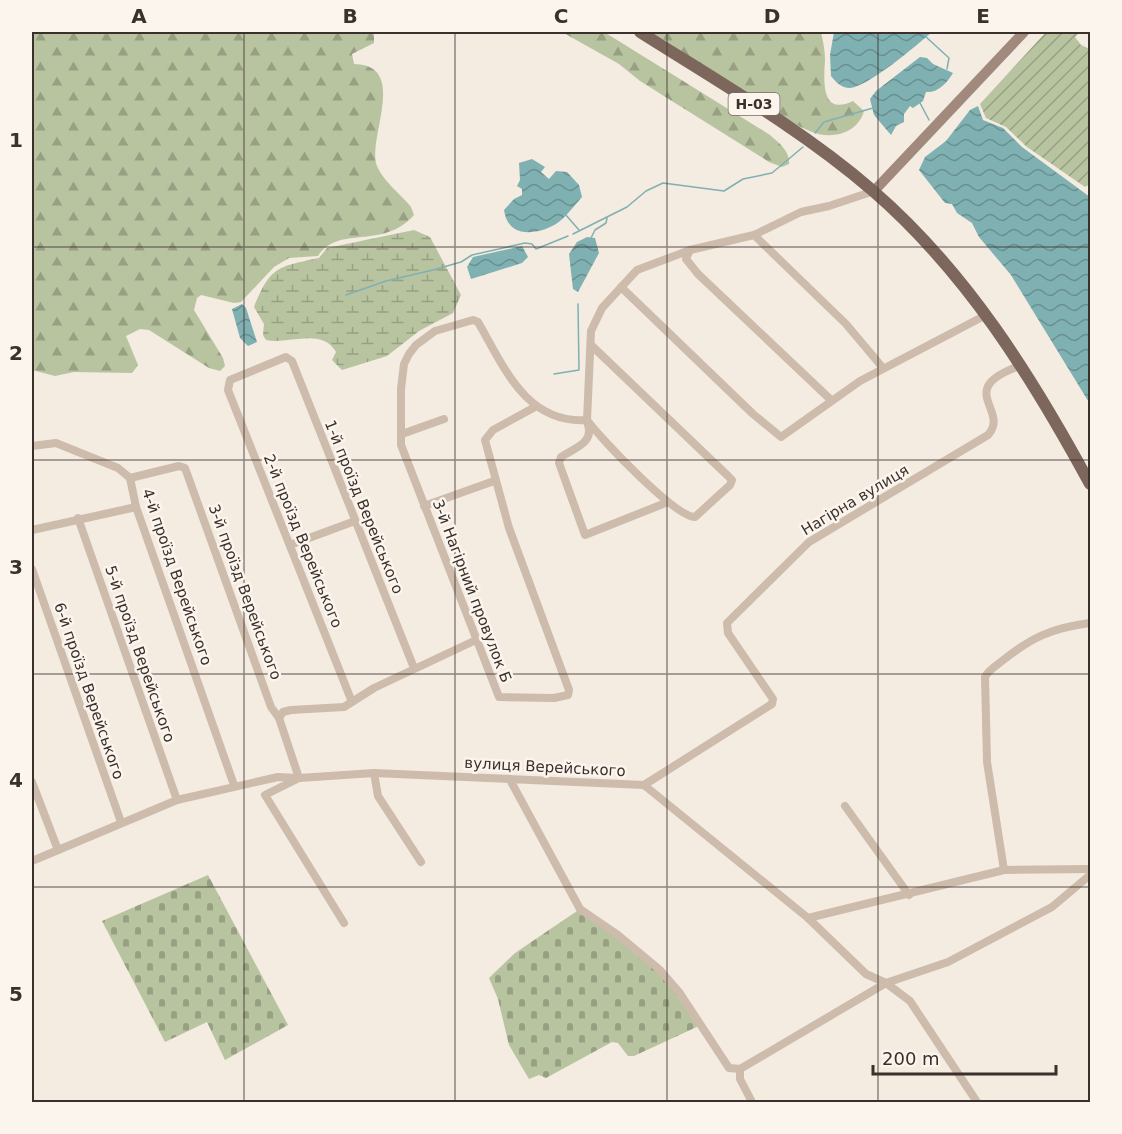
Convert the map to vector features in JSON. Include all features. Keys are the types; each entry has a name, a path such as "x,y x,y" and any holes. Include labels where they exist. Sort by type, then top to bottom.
{"main road":[{"name":"Н-03","path":"640,32 800,133 874,191 951,270 986,315 1043,397 1090,484"}],"street":[{"path":"668,502 585,535 559,459 588,441 591,434 587,420 591,331 602,308 637,270 690,250 754,235 790,215 874,191 1024,32"},
{"path":"754,235 846,324 884,368"},
{"path":"690,250 686,259 698,274 831,400"},
{"path":"621,287 753,414 781,437 831,400 884,368 986,315"},
{"name":"3-й Нагірний провулок Б","path":"473,320 478,322 515,386 535,407 487,434 485,440 494,481 569,690 568,695 554,698 499,697 401,445 402,434 402,377 409,354 416,345 435,331 473,320"},
{"path":"587,420 600,438 683,514 695,517 718,498 732,480 591,345"},
{"name":"1-й проїзд Верейського","path":"228,390 230,380 286,357 292,361 414,669"},
{"name":"Нагірна вулиця","path":"644,785 772,704 773,699 728,633 727,623 809,542 988,435 993,430 994,418 985,396 989,381 999,374 1022,365"},
{"name":"2-й проїзд Верейського","path":"228,390 352,702"},
{"path":"535,407 562,419 587,420"},
{"path":"402,434 444,419"},
{"path":"591,434 600,438"},
{"name":"4-й проїзд Верейського","path":"32,446 56,443 118,468 130,478 136,507 234,785"},
{"name":"3-й проїзд Верейського","path":"130,478 179,466 185,468 271,707 279,718 298,778"},
{"path":"424,506 494,481"},
{"path":"32,530 136,507"},
{"name":"5-й проїзд Верейського","path":"78,518 177,800"},
{"path":"290,545 355,521"},
{"name":"6-й проїзд Верейського","path":"32,569 121,822"},
{"path":"1004,870 987,762 985,677 1001,661 1036,636 1061,627 1090,623"},
{"path":"279,718 283,712 291,710 344,707 357,696 476,640"},
{"path":"374,773 378,796 421,862"},
{"name":"вулиця Верейського","path":"32,861 177,800 234,785 278,777 298,778 374,773 644,785 808,918 866,974 886,983 910,1001 977,1102"},
{"path":"298,778 265,795 344,923"},
{"path":"509,778 580,909 660,970 679,992 729,1068 740,1069 886,983 948,962 1052,907 1090,875"},
{"path":"32,782 58,850"},
{"path":"845,806 909,895"},
{"path":"808,918 909,895 963,878 1004,870 1090,869"},
{"path":"740,1069 740,1079 752,1102"}],"green space":[{"path":"32,32 374,32 374,43 352,54 354,64 370,67 379,76 383,88 383,103 375,150 376,163 387,181 411,207 414,215 402,226 388,232 337,241 318,256 289,258 274,267 241,302 234,303 201,295 197,298 194,310 223,358 225,366 220,371 209,368 149,330 140,329 126,336 138,365 132,373 74,372 55,376 32,370"},
{"path":"562,32 603,32 609,35 770,135 786,151 789,164 782,167 769,162 640,81 619,64"},
{"path":"651,32 821,32 825,56 826,94 835,104 842,105 853,101 864,111 861,119 844,133 828,135 812,132 751,99"},
{"path":"1046,32 1080,32 1075,37 1081,45 1090,49 1090,184 1085,187 1027,147 1006,127 986,118 980,104"},
{"path":"414,230 430,237 461,295 453,313 419,331 387,356 342,370 332,360 336,352 322,340 304,338 266,340 263,335 264,324 254,307 265,283 277,270 319,258 327,248"},
{"path":"208,875 288,1025 225,1060 207,1022 165,1042 102,921"},
{"path":"580,909 646,956 701,1025 634,1056 628,1056 618,1043 612,1042 546,1078 539,1075 529,1079 509,1045 498,999 489,978 515,953"}],"water":[{"path":"834,32 932,32 880,73 858,86 847,88 841,86 831,76 830,55"},
{"path":"920,57 927,58 933,64 953,73 942,87 926,92 923,101 913,108 910,106 904,114 904,122 896,126 891,135 874,115 870,99 876,91"},
{"path":"978,106 983,120 1003,128 1022,147 1090,197 1090,404 1011,275 979,237 972,223 957,213 952,204 945,203 919,170 925,157 946,141 970,110"},
{"path":"532,159 545,167 541,172 549,179 556,171 567,172 579,185 582,197 556,224 540,231 524,232 511,226 504,210 514,199 522,195 522,189 517,186 520,180 519,163"},
{"path":"587,237 595,238 599,253 578,292 573,289 569,254 577,242"},
{"path":"522,246 528,257 522,263 471,279 467,267 473,257"},
{"path":"242,304 246,308 257,342 248,346 240,338 232,309"}],"waterway":[{"path":"925,36 949,58 947,69"},
{"path":"919,101 929,120"},
{"path":"815,133 824,122 873,108"},
{"path":"573,234 627,207 646,191 663,183 724,191 743,179 772,173 803,147"},
{"path":"565,214 579,230"},
{"path":"591,238 595,230 606,223 607,218"},
{"path":"346,295 386,281 461,262 472,255 525,243 532,244 536,249 568,236"},
{"path":"554,374 579,370 578,304"}]}
